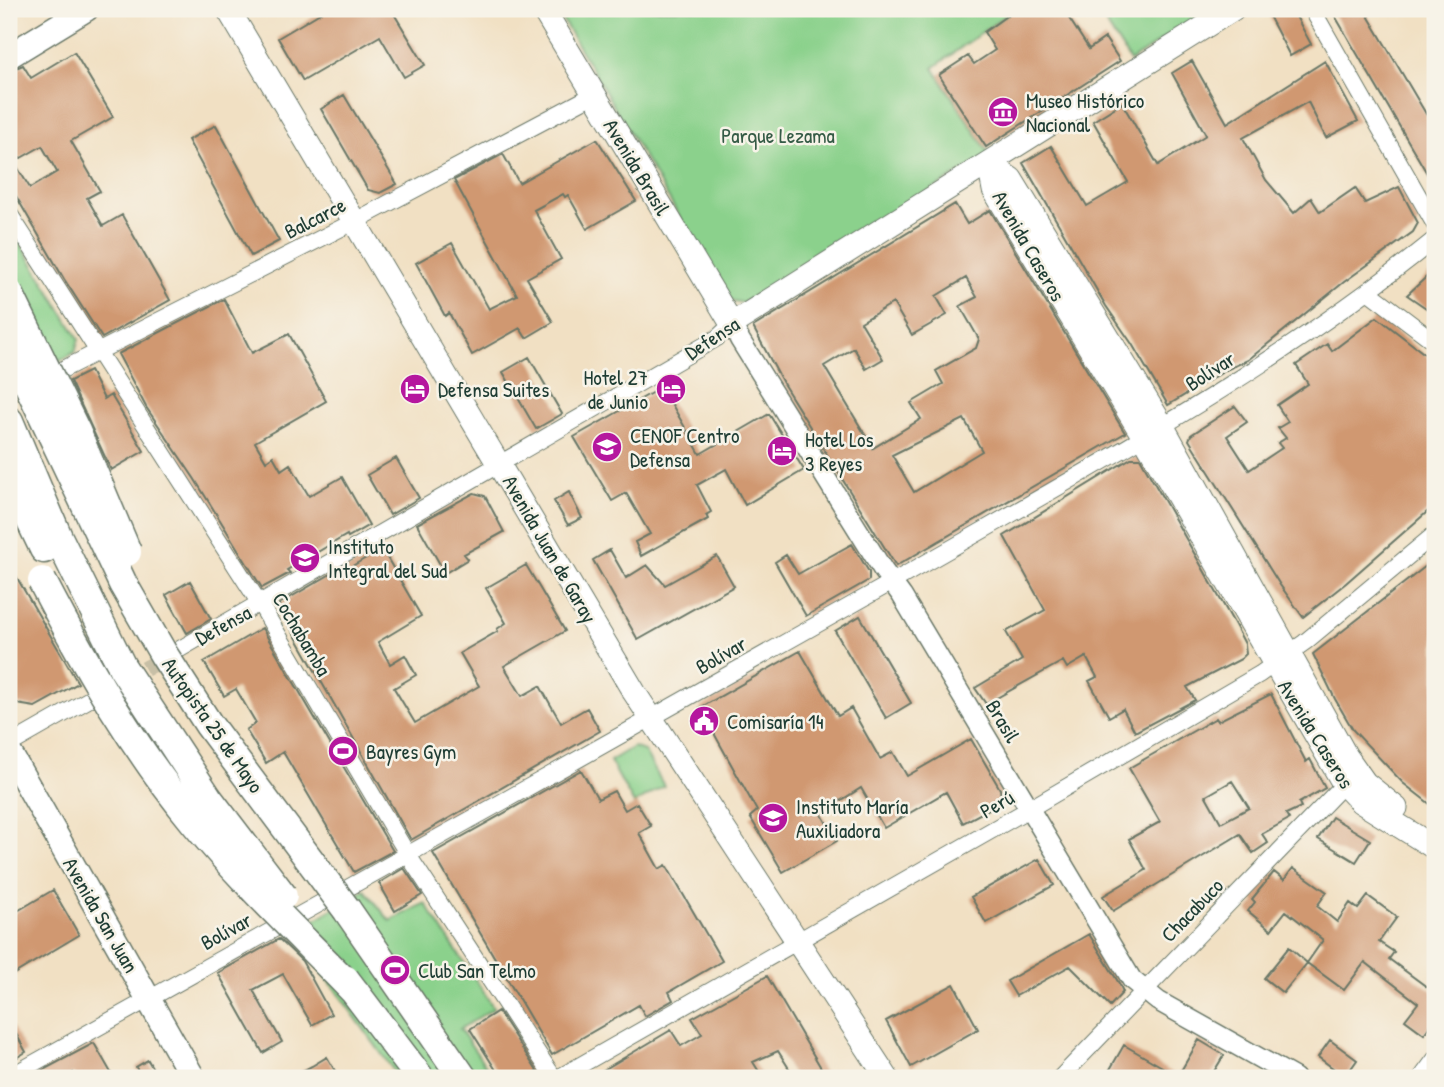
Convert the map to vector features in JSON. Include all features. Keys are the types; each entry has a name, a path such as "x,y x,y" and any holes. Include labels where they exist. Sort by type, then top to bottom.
{"highway":[{"path":"9,293 76,431 126,550 209,725"},
{"name":"Autopista 25 de Mayo","path":"9,344 123,583 164,655 209,725 347,910 463,1078"},
{"name":"Autopista 25 de Mayo","path":"9,421 58,537 122,667 208,798 420,1078"},
{"path":"9,476 49,558 122,667"},
{"path":"9,499 42,580 64,623 93,676 151,765 226,859 356,993"}],"main road":[{"path":"9,56 86,9"},
{"name":"Avenida Juan de Garay","path":"228,9 651,719 887,1078"},
{"name":"Avenida Brasil","path":"543,9 732,324"},
{"name":"Defensa","path":"732,324 1233,9"},
{"name":"Avenida Caseros","path":"989,164 994,190 1153,432 1350,778 1361,802 1435,848"},
{"name":"Avenida San Juan","path":"9,752 193,1078"},
{"name":"Avenida Caseros","path":"1350,778 1435,831"}],"street":[{"path":"1311,9 1433,221 1430,243"},
{"name":"Balcarce","path":"54,374 355,221 593,95"},
{"name":"Cochabamba","path":"9,213 260,604 408,855 556,1078"},
{"name":"Bolívar","path":"9,1077 651,719 1153,432 1369,292 1430,243"},
{"path":"1369,292 1435,342"},
{"name":"Defensa","path":"180,649 717,338 732,324"},
{"name":"Brasil","path":"732,324 892,582 1132,980 1143,990 1295,1078"},
{"name":"Perú","path":"556,1078 1029,809 1281,659 1435,534"},
{"path":"9,745 95,696"},
{"name":"Chacabuco","path":"1060,1078 1350,778"},
{"path":"1421,1078 1435,1059"}],"green space":[{"name":"Parque Lezama","path":"556,9 1014,9 933,68 990,155 743,303 729,300"},
{"path":"1097,9 1210,9 1130,61"},
{"path":"9,225 79,339 75,352 53,365 9,280"},
{"path":"633,747 644,751 664,786 634,804 610,761"},
{"name":"Club San Telmo","path":"365,890 390,921 425,903 494,1008 460,1029 494,1078 399,1078 294,932"}],"building":[{"path":"327,9 391,9 425,65 404,77 380,36 303,81 278,38"},
{"name":"Museo Histórico Nacional","path":"1016,9 1053,9 1057,14 1063,9 1089,49 1105,38 1120,61 986,147 939,75 968,56 974,64 995,50 984,32"},
{"path":"1277,9 1292,9 1311,44 1290,56 1268,14"},
{"path":"1331,9 1364,9 1435,129 1435,187"},
{"path":"74,52 113,117 71,141 100,191 87,198 103,226 122,215 170,300 102,338 9,184 9,71 23,65 31,78","holes":["42,146 57,172 30,188 14,162"]},
{"path":"1192,61 1227,123 1325,61 1358,121 1326,138 1308,102 1243,138 1266,180 1294,213 1311,198 1320,212 1355,188 1365,203 1399,187 1418,223 1413,232 1344,282 1248,360 1168,405 1106,306 1023,163 1051,146 1087,206 1128,182 1093,121 1122,103 1158,165 1206,135 1172,73"},
{"path":"344,95 397,184 380,193 368,190 321,109"},
{"path":"216,125 279,241 251,256 188,140"},
{"path":"597,139 636,201 587,229 568,195 565,197 563,194 534,210 561,259 527,278 553,322 526,338 520,328 472,355 449,313 445,316 416,263 452,243 489,309 517,295 454,180 503,154 519,183"},
{"path":"955,204 967,224 990,210 1125,433 896,566 784,385 753,327","holes":["966,278 977,297 960,306 979,339 976,348 936,371 943,384 911,403 921,419 873,448 824,366 854,348 866,369 883,359 861,322 893,303 912,335 947,315 936,296","964,419 982,451 914,492 892,455"]},
{"path":"1435,269 1435,314 1407,295"},
{"path":"224,299 252,353 289,334 326,401 255,442 266,461 273,456 281,470 290,464 309,496 342,477 369,525 297,564 287,570 290,573 262,588 194,478 146,407 118,354"},
{"path":"1377,317 1435,362 1435,505 1303,617 1189,440 1191,435 1235,406 1247,422 1227,436 1249,470 1282,448 1278,443 1286,438 1278,428 1288,422 1277,405 1308,384 1296,365 1327,344 1332,351"},
{"path":"529,357 562,414 536,429 503,372"},
{"path":"90,371 104,399 111,395 144,451 111,470 70,381"},
{"path":"662,387 700,454 769,414 804,470 745,505 726,469 697,485 711,512 706,515 708,519 641,556 635,542 650,534 626,493 612,501 574,437"},
{"path":"396,458 419,498 390,515 367,475"},
{"path":"1131,458 1140,458 1235,625 1245,644 1246,654 1187,687 1195,700 1135,732 1123,709 1109,717 1089,681 1097,677 1086,657 1067,668 1063,661 986,704 975,688 1022,660 1006,632 1045,610 1004,536"},
{"path":"569,492 582,518 568,525 554,501"},
{"path":"474,493 485,496 504,532 464,554 468,559 445,573 417,524"},
{"path":"852,544 869,572 869,580 806,616 775,562 786,555 798,574"},
{"path":"382,549 421,616 378,642 390,664 405,655 416,675 394,688 415,723 479,686 460,653 498,631 497,629 506,623 486,588 526,565 565,631 504,666 522,696 540,686 561,723 587,708 600,731 411,840 279,607 279,604 336,571 338,574"},
{"path":"610,550 626,578 647,565 665,585 717,556 734,586 638,640 593,560"},
{"path":"1435,559 1435,808 1403,783 1353,730 1313,654"},
{"path":"9,564 78,683 35,707 17,704 9,690"},
{"path":"190,581 211,619 187,633 166,595"},
{"path":"860,616 911,703 886,718 835,631"},
{"path":"262,628 393,851 354,872 283,752 266,763 246,730 256,723 236,689 224,696 204,662"},
{"path":"800,651 838,716 851,708 880,759 893,752 907,776 971,739 1000,789 1001,798 993,807 963,823 946,792 884,828 861,788 821,813 837,841 783,872 750,817 757,811 700,708"},
{"path":"1271,694 1306,762 1310,759 1325,788 1299,803 1301,807 1286,814 1289,819 1262,834 1268,843 1253,853 1240,834 1113,911 1103,896 1146,870 1129,839 1160,822 1129,768 1216,718 1218,721","holes":["1232,781 1249,808 1221,823 1206,796"]},
{"path":"581,770 598,799 614,791 625,810 637,803 651,826 639,833 659,869 666,865 722,961 669,992 673,1000 645,1016 639,1005 552,1055 433,853"},
{"path":"1332,817 1370,840 1356,862 1318,839"},
{"path":"1039,859 1054,885 986,923 971,897"},
{"path":"404,868 422,895 395,911 379,883"},
{"path":"1293,868 1327,892 1317,906 1337,922 1350,903 1358,909 1368,896 1397,917 1379,942 1394,952 1389,959 1435,993 1435,1019 1424,1034 1405,1020 1418,1003 1365,962 1344,990 1307,963 1323,940 1286,911 1271,930 1248,911 1255,902 1252,899 1274,872 1284,880"},
{"path":"53,890 79,935 9,977 9,916"},
{"path":"1089,934 1123,992 1110,1006 1070,966 1016,996 1007,981"},
{"path":"279,939 302,961 331,1014 312,1025 283,974 253,990 282,1042 263,1053 218,973"},
{"path":"1289,947 1307,963 1283,993 1264,978"},
{"path":"767,976 827,1078 795,1078 778,1051 753,1062 763,1078 590,1078 671,1030 681,1046 702,1034 692,1018"},
{"path":"954,984 978,1029 911,1067 886,1021"},
{"path":"498,1011 537,1071 525,1078 501,1078 470,1029"},
{"path":"9,1021 26,1052 9,1062"},
{"path":"1199,1040 1224,1055 1210,1078 1105,1078 1124,1045 1178,1076"},
{"path":"1330,1040 1357,1060 1345,1077 1318,1057"},
{"path":"94,1043 114,1078 76,1078 73,1073 65,1078 28,1078"},
{"path":"327,1057 339,1078 289,1078 312,1066"},
{"path":"148,1060 158,1078 141,1078 136,1067"}],"tunnel":[{"path":"9,396 35,383"},
{"path":"124,681 171,654"}],"place":[{"name":"Museo Histórico Nacional","path":"1003,112"},
{"name":"Defensa Suites","path":"415,389"},
{"name":"Hotel 27 de Junio","path":"671,389"},
{"name":"CENOF Centro Defensa","path":"607,447"},
{"name":"Hotel Los 3 Reyes","path":"782,451"},
{"name":"Instituto Integral del Sud","path":"305,558"},
{"name":"Comisaría 14","path":"704,721"},
{"name":"Bayres Gym","path":"343,751"},
{"name":"Instituto María Auxiliadora","path":"773,818"},
{"name":"Club San Telmo","path":"395,970"}]}
